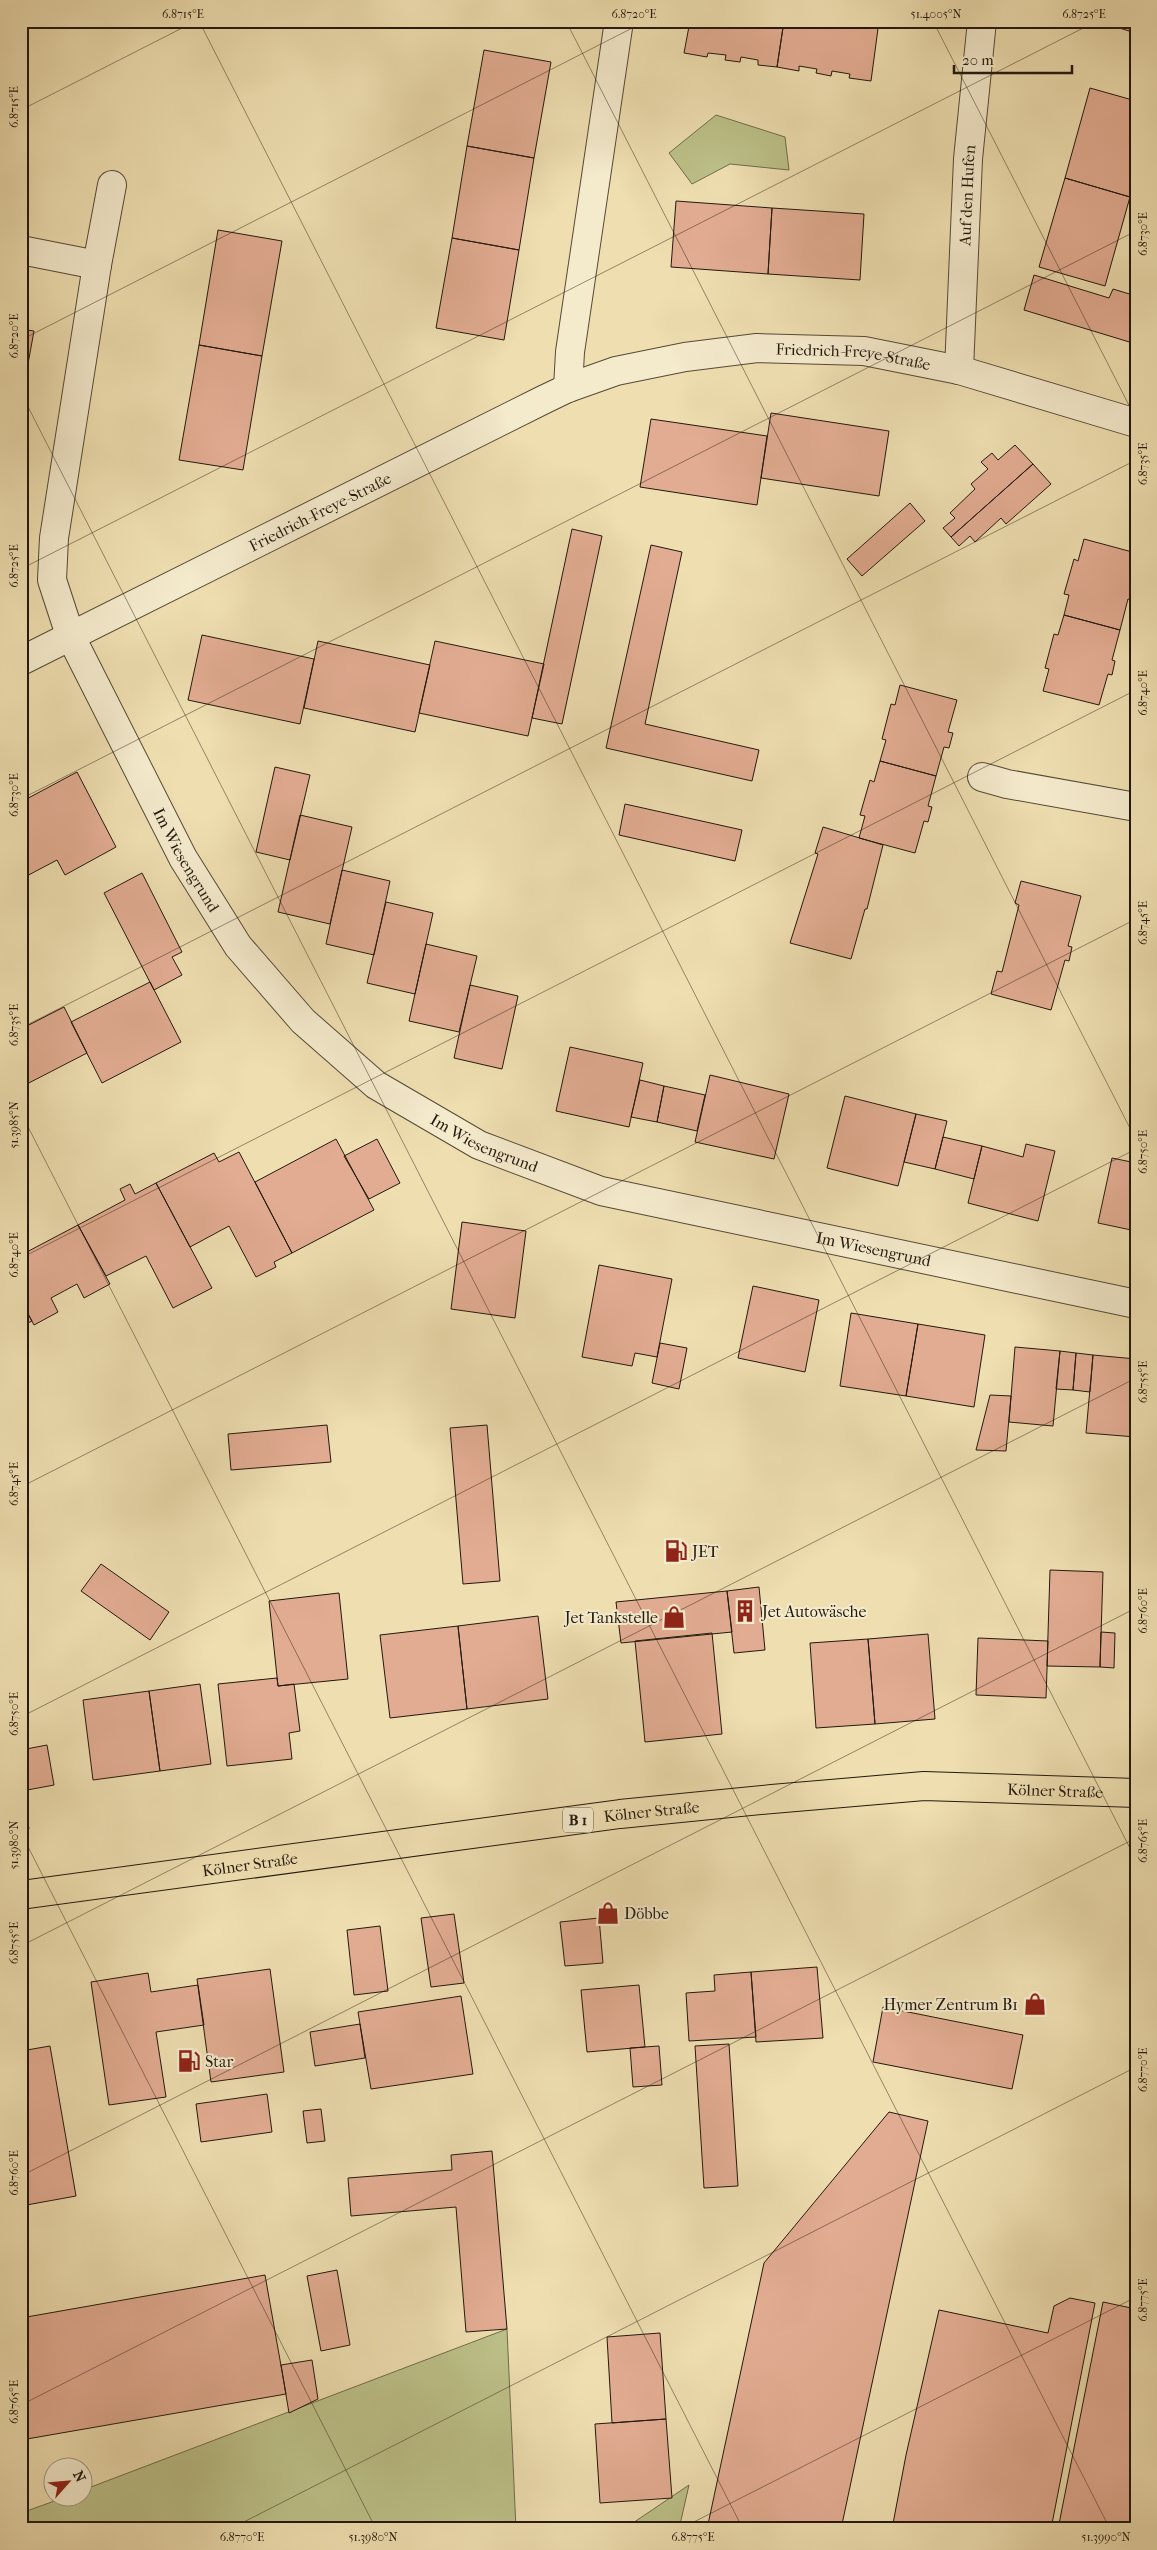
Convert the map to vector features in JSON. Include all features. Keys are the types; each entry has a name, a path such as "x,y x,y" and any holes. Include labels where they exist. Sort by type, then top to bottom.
{"main road":[{"name":"Kölner Straße","path":"21,1895 620,1814 772,1799 924,1786 1136,1793"}],"street":[{"path":"568,388 570,352 619,21"},
{"name":"Auf den Hufen","path":"959,370 968,159 982,21"},
{"path":"70,635 52,580 54,538 97,265 112,185"},
{"path":"21,250 97,265"},
{"name":"Friedrich-Freye-Straße","path":"21,661 568,388 616,371 685,357 757,348 864,351 959,370 1136,423"},
{"name":"Im Wiesengrund","path":"70,635 183,858 238,946 303,1020 376,1086 479,1145 601,1191 1136,1304"},
{"path":"982,777 1006,784 1136,807"}],"green space":[{"path":"716,115 785,137 789,170 730,164 692,184 669,153"},
{"path":"507,2329 516,2529 21,2529 21,2513 42,2506 42,2508 92,2508 92,2487"},
{"path":"689,2485 679,2529 624,2529"}],"building":[{"path":"690,21 784,21 777,67 758,65 758,60 741,57 740,62 725,60 726,55 708,53 707,57 684,53"},
{"path":"784,21 879,21 871,81 849,78 850,74 832,71 831,76 816,73 817,69 799,66 799,71 777,67"},
{"path":"1097,21 1132,21 1129,31"},
{"path":"484,50 551,62 534,158 467,146"},
{"path":"1090,88 1136,101 1136,178 1130,197 1065,178"},
{"path":"467,146 534,158 519,250 452,238"},
{"path":"1065,178 1130,197 1105,286 1039,267"},
{"path":"676,201 772,208 768,274 671,267"},
{"path":"772,208 864,214 860,280 768,274"},
{"path":"218,230 282,241 262,356 199,345"},
{"path":"452,238 519,250 504,340 436,328"},
{"path":"1034,275 1109,298 1113,289 1136,296 1136,344 1024,310"},
{"path":"21,329 34,331 21,402"},
{"path":"199,345 262,356 243,470 179,460"},
{"path":"771,413 889,431 879,496 761,478"},
{"path":"651,419 767,436 757,505 640,487"},
{"path":"1015,445 1033,464 951,537 943,528 955,518 950,513 975,489 971,484 988,469 981,462 992,453 998,460"},
{"path":"1033,464 1051,484 1006,524 1001,518 975,542 970,536 959,546 951,537"},
{"path":"910,503 925,521 862,576 847,559"},
{"path":"572,529 602,536 562,724 532,718"},
{"path":"1084,539 1136,553 1136,569 1131,586 1135,587 1132,600 1128,599 1120,630 1064,615 1069,595 1064,594 1074,559 1078,561"},
{"path":"651,545 682,552 645,724 759,750 752,781 606,748"},
{"path":"1064,615 1120,630 1112,660 1115,661 1112,675 1108,674 1099,705 1043,691 1049,669 1045,668 1054,634 1058,635"},
{"path":"202,635 314,659 300,724 188,700"},
{"path":"318,641 430,665 415,732 304,708"},
{"path":"435,641 544,664 528,736 419,713"},
{"path":"900,685 957,700 948,732 953,733 949,748 944,747 936,776 880,761 886,740 882,739 891,704 895,705"},
{"path":"880,761 936,776 928,806 932,807 928,822 924,821 915,853 859,838 865,816 860,815 870,780 874,782"},
{"path":"275,767 310,775 290,860 256,852"},
{"path":"77,772 116,847 65,875 57,860 21,879 21,802"},
{"path":"625,804 742,830 735,861 619,835"},
{"path":"300,815 352,827 330,924 278,912"},
{"path":"823,827 883,845 867,909 865,909 851,959 790,943 818,854 815,853"},
{"path":"342,870 390,881 374,955 326,944"},
{"path":"142,873 182,952 172,957 182,975 154,990 104,893"},
{"path":"1021,881 1081,896 1068,946 1072,947 1069,961 1065,960 1051,1010 991,994 997,971 1002,972 1019,905 1015,903"},
{"path":"386,902 433,913 415,994 367,983"},
{"path":"426,944 477,956 459,1032 409,1021"},
{"path":"150,982 181,1042 102,1083 71,1022"},
{"path":"470,985 518,996 502,1069 454,1058"},
{"path":"64,1007 87,1053 21,1087 21,1029"},
{"path":"570,1047 643,1063 629,1127 556,1111"},
{"path":"710,1075 789,1094 774,1159 695,1142"},
{"path":"640,1080 664,1086 657,1122 631,1117"},
{"path":"664,1086 705,1095 697,1131 657,1122"},
{"path":"845,1096 916,1114 898,1186 827,1168"},
{"path":"916,1114 947,1121 935,1169 904,1162"},
{"path":"943,1137 982,1146 974,1179 935,1169"},
{"path":"336,1139 374,1210 292,1253 255,1182"},
{"path":"377,1139 400,1183 369,1199 344,1156"},
{"path":"1026,1144 1055,1151 1038,1221 968,1203 982,1146 1023,1157"},
{"path":"239,1152 292,1253 274,1262 276,1267 256,1277 229,1226 190,1247 156,1183 214,1153 219,1162"},
{"path":"1112,1158 1136,1163 1136,1231 1098,1223"},
{"path":"156,1183 212,1288 173,1308 146,1256 106,1276 78,1225 125,1200 120,1189 130,1184 135,1194"},
{"path":"462,1222 526,1231 515,1318 451,1309"},
{"path":"78,1225 110,1284 84,1298 77,1284 51,1298 58,1312 34,1325 21,1301 21,1255"},
{"path":"599,1265 672,1279 657,1357 635,1353 632,1366 582,1357"},
{"path":"753,1286 819,1300 805,1372 738,1358"},
{"path":"21,1301 32,1321 21,1326"},
{"path":"851,1313 918,1324 906,1396 840,1386"},
{"path":"918,1324 985,1335 974,1407 906,1396"},
{"path":"660,1343 687,1348 679,1389 652,1383"},
{"path":"1015,1347 1060,1351 1053,1426 1009,1422"},
{"path":"1060,1351 1076,1353 1073,1390 1056,1389"},
{"path":"1076,1353 1093,1355 1090,1392 1073,1390"},
{"path":"1093,1355 1136,1359 1136,1437 1086,1433"},
{"path":"990,1395 1011,1396 1006,1451 976,1450"},
{"path":"327,1425 331,1462 231,1470 228,1434"},
{"path":"487,1425 500,1581 463,1584 450,1428"},
{"path":"101,1564 169,1612 150,1640 81,1591"},
{"path":"1050,1570 1103,1572 1100,1667 1047,1666"},
{"name":"Jet Autowäsche","path":"759,1587 765,1650 734,1653 727,1591"},
{"name":"Jet Tankstelle","path":"727,1591 732,1632 621,1643 616,1602"},
{"path":"339,1593 348,1679 278,1686 269,1601"},
{"path":"538,1616 548,1699 467,1709 458,1626"},
{"path":"458,1626 467,1709 390,1718 380,1635"},
{"path":"1101,1632 1115,1633 1114,1668 1100,1667"},
{"path":"712,1633 722,1734 645,1742 635,1641"},
{"path":"928,1634 935,1719 875,1724 868,1639"},
{"path":"978,1638 1048,1641 1046,1698 976,1695"},
{"path":"868,1639 875,1724 816,1728 810,1643"},
{"path":"277,1678 278,1686 294,1684 300,1731 289,1733 292,1759 227,1766 218,1684"},
{"path":"200,1684 211,1764 160,1771 149,1691"},
{"path":"149,1691 160,1771 93,1780 83,1700"},
{"path":"47,1745 54,1785 22,1791 29,1829 21,1831 21,1750"},
{"path":"454,1914 464,1983 431,1987 421,1918"},
{"path":"599,1918 603,1963 565,1966 560,1922"},
{"path":"380,1926 388,1991 354,1995 347,1930"},
{"path":"817,1967 823,2038 756,2042 751,1972"},
{"path":"270,1969 284,2072 211,2082 197,1979"},
{"path":"751,1972 756,2037 689,2041 686,1993 715,1991 714,1975"},
{"path":"148,1973 151,1992 198,1985 204,2025 156,2032 166,2097 109,2105 91,1982"},
{"path":"639,1985 645,2047 587,2052 581,1990"},
{"path":"461,1996 473,2074 371,2089 358,2012"},
{"path":"883,2007 1023,2035 1012,2089 873,2062"},
{"path":"360,2024 365,2058 315,2066 310,2032"},
{"path":"729,2044 738,2186 704,2188 695,2046"},
{"path":"50,2046 76,2196 21,2206 21,2051"},
{"path":"659,2046 662,2085 633,2087 630,2048"},
{"path":"267,2094 272,2132 201,2142 196,2104"},
{"path":"321,2109 325,2141 307,2143 303,2111"},
{"path":"889,2112 928,2121 841,2529 707,2529 764,2263"},
{"path":"492,2151 507,2329 466,2332 456,2207 351,2216 348,2178 452,2170 451,2155"},
{"path":"337,2270 350,2345 321,2351 307,2276"},
{"path":"265,2275 286,2394 21,2440 21,2318"},
{"path":"1070,2298 1095,2303 1051,2529 892,2529 906,2455 939,2310 1048,2333 1054,2306"},
{"path":"1103,2302 1136,2309 1136,2529 1058,2529"},
{"path":"660,2333 666,2419 612,2423 607,2337"},
{"path":"312,2360 318,2399 289,2413 281,2365"},
{"path":"666,2419 672,2498 600,2503 595,2424"}],"place":[{"name":"JET","path":"676,1551"},
{"name":"Jet Autowäsche","path":"745,1611"},
{"name":"Jet Tankstelle","path":"674,1617"},
{"name":"Döbbe","path":"608,1913"},
{"name":"Hymer Zentrum B1","path":"1035,2004"},
{"name":"Star","path":"189,2061"}]}
